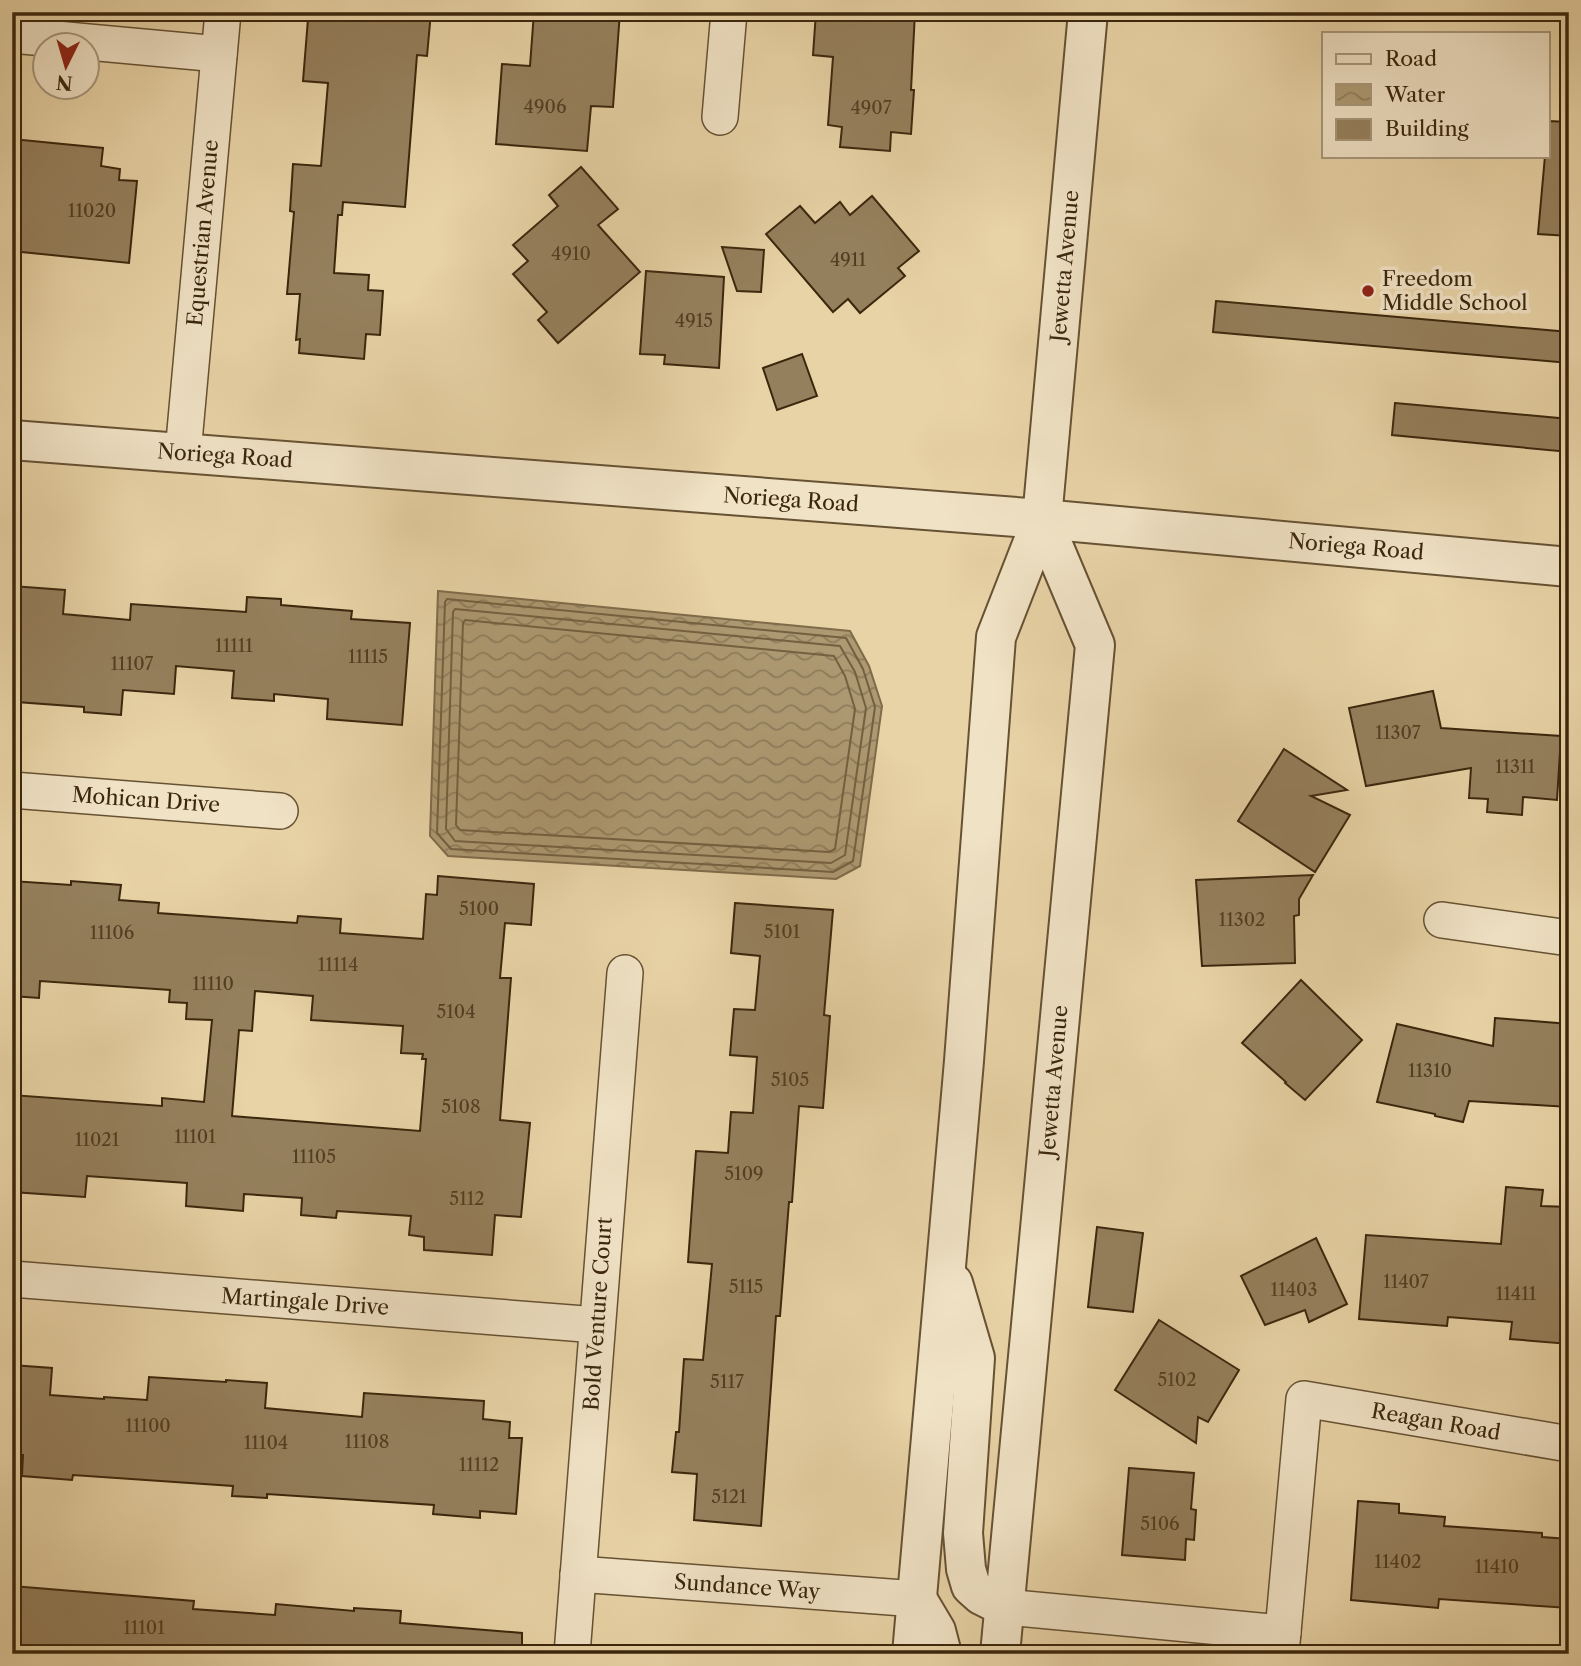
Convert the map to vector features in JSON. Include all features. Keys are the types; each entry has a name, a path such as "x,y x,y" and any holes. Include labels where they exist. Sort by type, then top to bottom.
{"street":[{"name":"Equestrian Avenue","path":"183,453 223,12"},
{"path":"720,117 729,12"},
{"name":"Jewetta Avenue","path":"912,1654 964,1061 996,636 1042,519 1088,12"},
{"path":"12,35 219,54"},
{"name":"Noriega Road","path":"12,440 1042,519 1569,567"},
{"name":"Jewetta Avenue","path":"1000,1654 1095,645 1042,519"},
{"name":"Mohican Drive","path":"12,790 280,811"},
{"path":"1442,920 1569,938"},
{"name":"Bold Venture Court","path":"572,1654 625,973"},
{"path":"946,1261 975,1358 963,1533 966,1569 971,1586 981,1595 1005,1607 1282,1643"},
{"name":"Martingale Drive","path":"12,1279 597,1325"},
{"name":"Reagan Road","path":"1282,1643 1304,1399 1569,1444"},
{"name":"Sundance Way","path":"578,1574 917,1599"},
{"path":"917,1599 936,1631 942,1654"}],"water":[{"path":"438,591 850,631 869,666 882,706 860,866 836,879 448,856 430,836"}],"building":[{"path":"337,12 431,12 427,56 417,55 405,207 343,202 342,215 338,215 334,273 369,275 368,290 383,291 380,335 366,334 364,359 299,353 300,339 296,340 300,294 287,294 294,212 290,211 293,164 321,166 328,83 303,81 308,19 336,21"},
{"path":"534,12 620,12 613,107 591,106 587,151 496,144 502,64 530,66"},
{"path":"816,12 915,12 911,134 891,132 890,151 840,147 842,127 828,125 833,57 813,55"},
{"path":"1550,121 1569,122 1569,236 1538,234 1545,158 1550,158"},
{"path":"12,139 103,148 101,166 120,169 119,180 137,181 129,263 12,251"},
{"path":"581,167 618,209 598,225 640,272 558,343 538,320 547,312 513,274 528,261 513,245 558,206 549,195"},
{"path":"872,196 919,251 898,268 905,276 860,313 848,299 833,312 766,234 800,206 815,223 840,202 850,215"},
{"path":"722,247 764,250 761,292 737,291"},
{"path":"646,271 724,277 719,368 664,364 665,355 640,354"},
{"path":"1216,301 1569,332 1569,363 1213,332"},
{"path":"802,354 817,396 777,410 763,368"},
{"path":"1395,403 1569,419 1569,452 1392,435"},
{"path":"12,586 65,590 63,614 130,620 131,604 246,612 247,597 281,599 281,605 352,611 351,619 410,623 402,725 327,719 328,699 274,694 274,701 232,698 234,671 176,666 174,694 123,690 121,715 84,712 84,707 17,702 19,672 12,672"},
{"path":"1433,691 1441,728 1561,736 1557,800 1523,797 1522,815 1487,812 1488,799 1469,798 1471,768 1366,786 1349,708"},
{"path":"1284,749 1347,790 1311,796 1350,815 1315,872 1238,821"},
{"path":"1313,875 1299,899 1299,915 1294,916 1295,963 1202,966 1196,880"},
{"path":"438,876 534,884 531,925 505,923 500,978 511,978 500,1120 530,1123 521,1217 495,1215 492,1255 424,1250 424,1237 409,1235 411,1216 337,1211 336,1218 301,1215 302,1198 244,1194 243,1211 186,1206 187,1183 87,1176 85,1197 12,1192 12,1095 162,1106 162,1098 204,1102 212,1020 186,1019 187,1003 169,1002 170,990 40,981 39,998 12,996 12,881 71,885 71,881 121,885 119,900 159,903 158,913 297,923 298,916 341,919 340,933 423,939 426,894 437,895","holes":["255,991 313,996 311,1020 403,1026 401,1053 423,1054 422,1059 426,1059 420,1131 232,1116 239,1030 252,1031"]},
{"path":"735,903 833,910 824,1015 830,1016 823,1108 799,1106 780,1316 776,1316 761,1526 694,1520 697,1474 672,1472 676,1432 679,1432 684,1359 703,1360 712,1264 688,1262 696,1151 728,1153 731,1112 753,1113 757,1057 730,1055 734,1009 755,1010 760,956 731,953"},
{"path":"1301,980 1362,1040 1305,1100 1242,1043"},
{"path":"1495,1018 1569,1024 1569,1107 1469,1101 1463,1122 1377,1102 1397,1024 1493,1046"},
{"path":"1506,1187 1543,1190 1541,1206 1569,1207 1569,1344 1510,1339 1512,1322 1448,1317 1447,1326 1359,1319 1366,1235 1501,1244"},
{"path":"1097,1227 1143,1233 1133,1312 1088,1307"},
{"path":"1316,1238 1347,1304 1309,1322 1305,1310 1265,1325 1241,1276"},
{"path":"1159,1320 1239,1370 1208,1422 1198,1417 1196,1443 1115,1390"},
{"path":"12,1365 52,1368 50,1395 147,1400 149,1377 267,1383 265,1408 362,1417 364,1393 484,1401 483,1419 510,1422 509,1438 522,1438 516,1514 480,1511 480,1518 433,1514 434,1505 267,1494 267,1498 232,1496 233,1486 73,1475 72,1480 22,1476 23,1455 12,1455"},
{"path":"1129,1468 1194,1473 1191,1509 1196,1510 1194,1540 1186,1539 1185,1560 1122,1555"},
{"path":"1358,1501 1399,1504 1399,1513 1445,1517 1444,1526 1542,1533 1542,1537 1569,1539 1569,1608 1439,1599 1438,1608 1351,1600"},
{"path":"12,1586 194,1601 193,1609 275,1615 276,1604 354,1611 354,1608 401,1611 400,1623 522,1633 522,1654 12,1654"}],"place":[{"name":"Freedom Middle School","path":"1368,291"}]}
